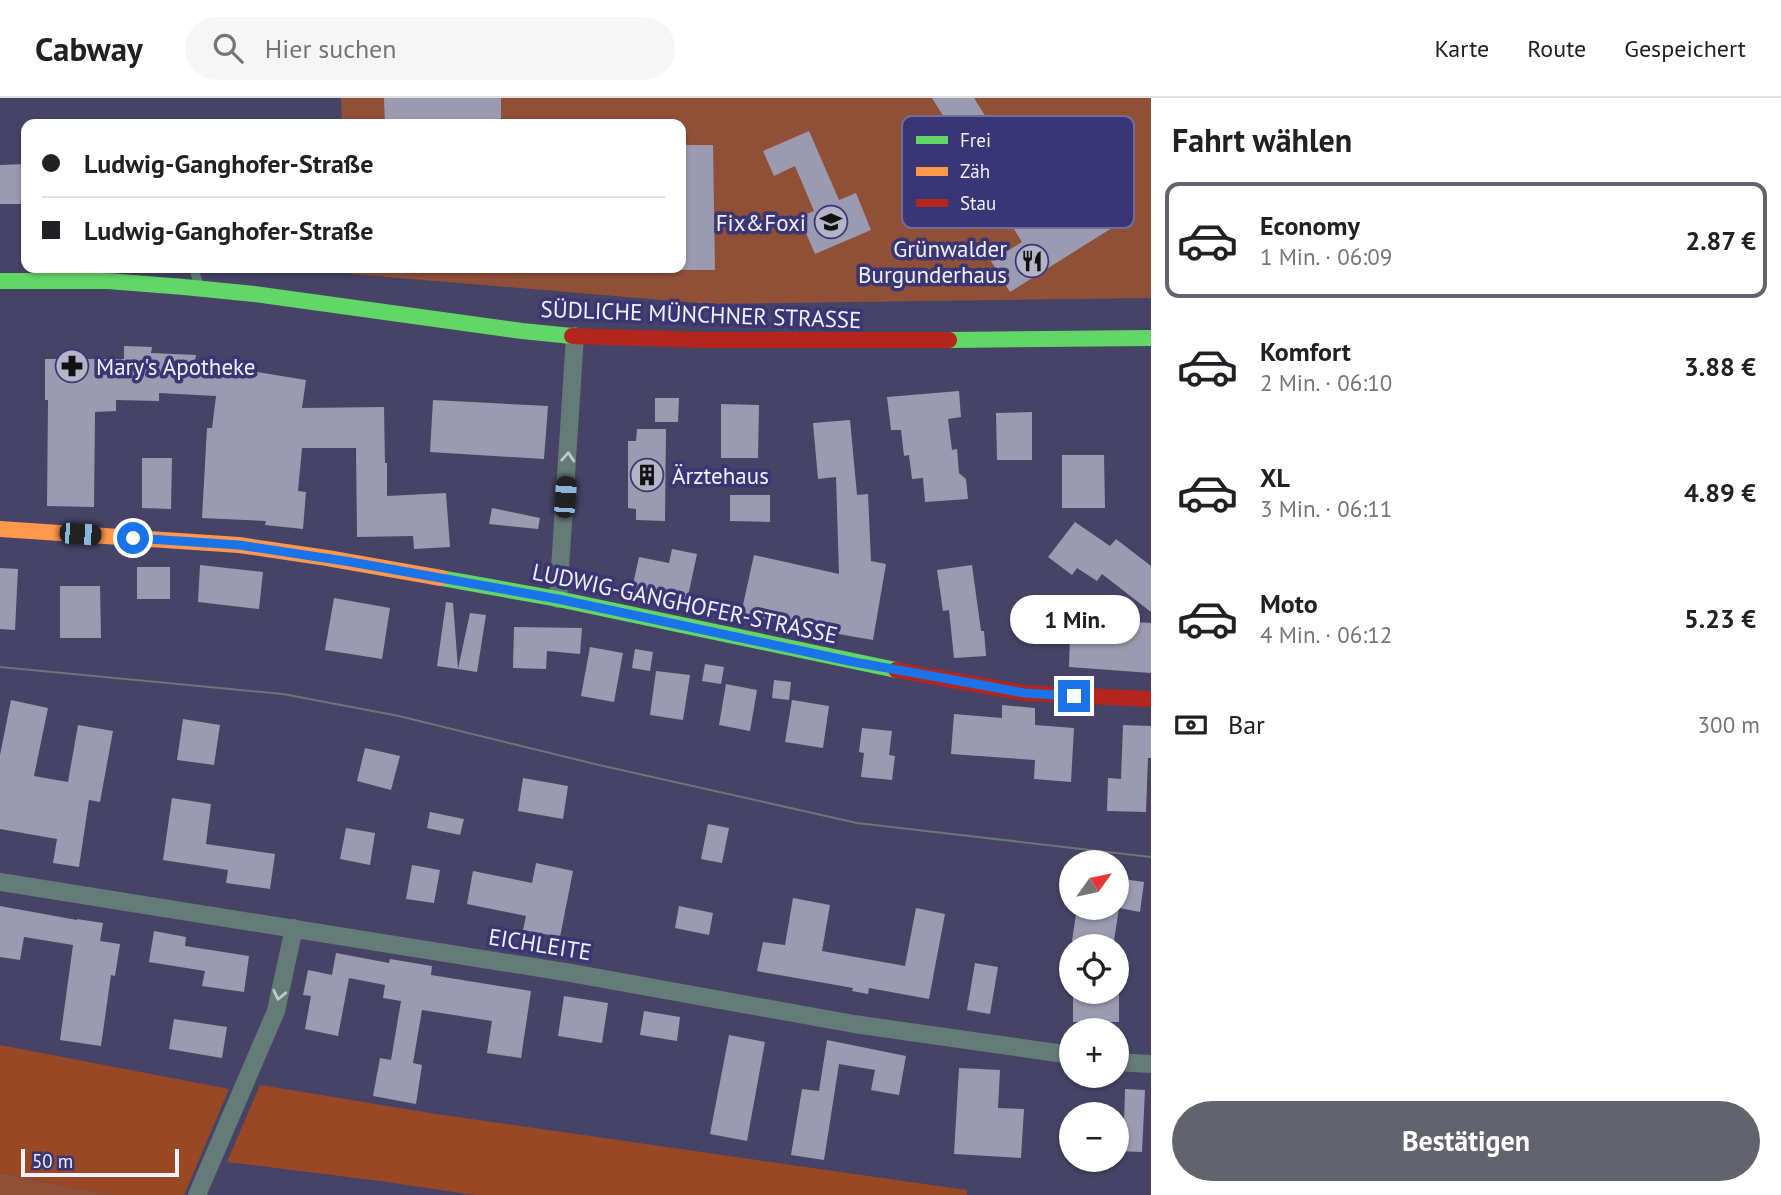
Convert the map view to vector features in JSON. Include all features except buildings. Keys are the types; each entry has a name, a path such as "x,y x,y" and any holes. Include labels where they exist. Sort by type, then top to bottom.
{"street":[{"name":"SÜDLICHE MÜNCHNER STRASSE","path":"0,281 108,281 201,289 575,336 895,341 1151,338"},
{"path":"558,599 575,336"},
{"name":"LUDWIG-GANGHOFER-STRASSE","path":"0,529 239,545 558,599 854,662 1024,693 1151,699"},
{"name":"EICHLEITE","path":"0,882 571,973 854,1024 1059,1053"},
{"path":"197,1195 276,1011 294,928"},
{"path":"1129,1063 1151,1064"}],"lane":[{"path":"195,273 201,289"}],"shaded area":[{"path":"341,98 1151,98 1151,298 710,304 351,274 686,273 686,119 342,119"},
{"path":"0,1045 229,1089 184,1195 111,1195 0,1173"},
{"path":"260,1085 436,1114 967,1190 967,1195 474,1195 227,1162"},
{"path":"0,1173 111,1195 0,1195"}],"tram line":[{"path":"0,667 283,694 399,716 599,765 857,823 1151,857"}],"traffic: fast":[{"path":"0,281 108,281 184,287 572,336"},
{"path":"949,340 1151,338"},
{"path":"441,578 558,599 896,670"}],"traffic: slow":[{"path":"0,529 239,545 441,578"}],"traffic: jam":[{"path":"572,336 705,340 949,340"},
{"path":"896,670 1024,693 1151,699"}],"place":[{"name":"Fix&Foxi","path":"831,222"},
{"name":"Grünwalder Burgunderhaus","path":"1032,261"},
{"name":"Mary's Apotheke","path":"72,366"},
{"name":"Ärztehaus","path":"647,475"}],"route":[{"path":"133,538 239,545 351,562 558,599 854,662 1024,693 1074,696"}]}
